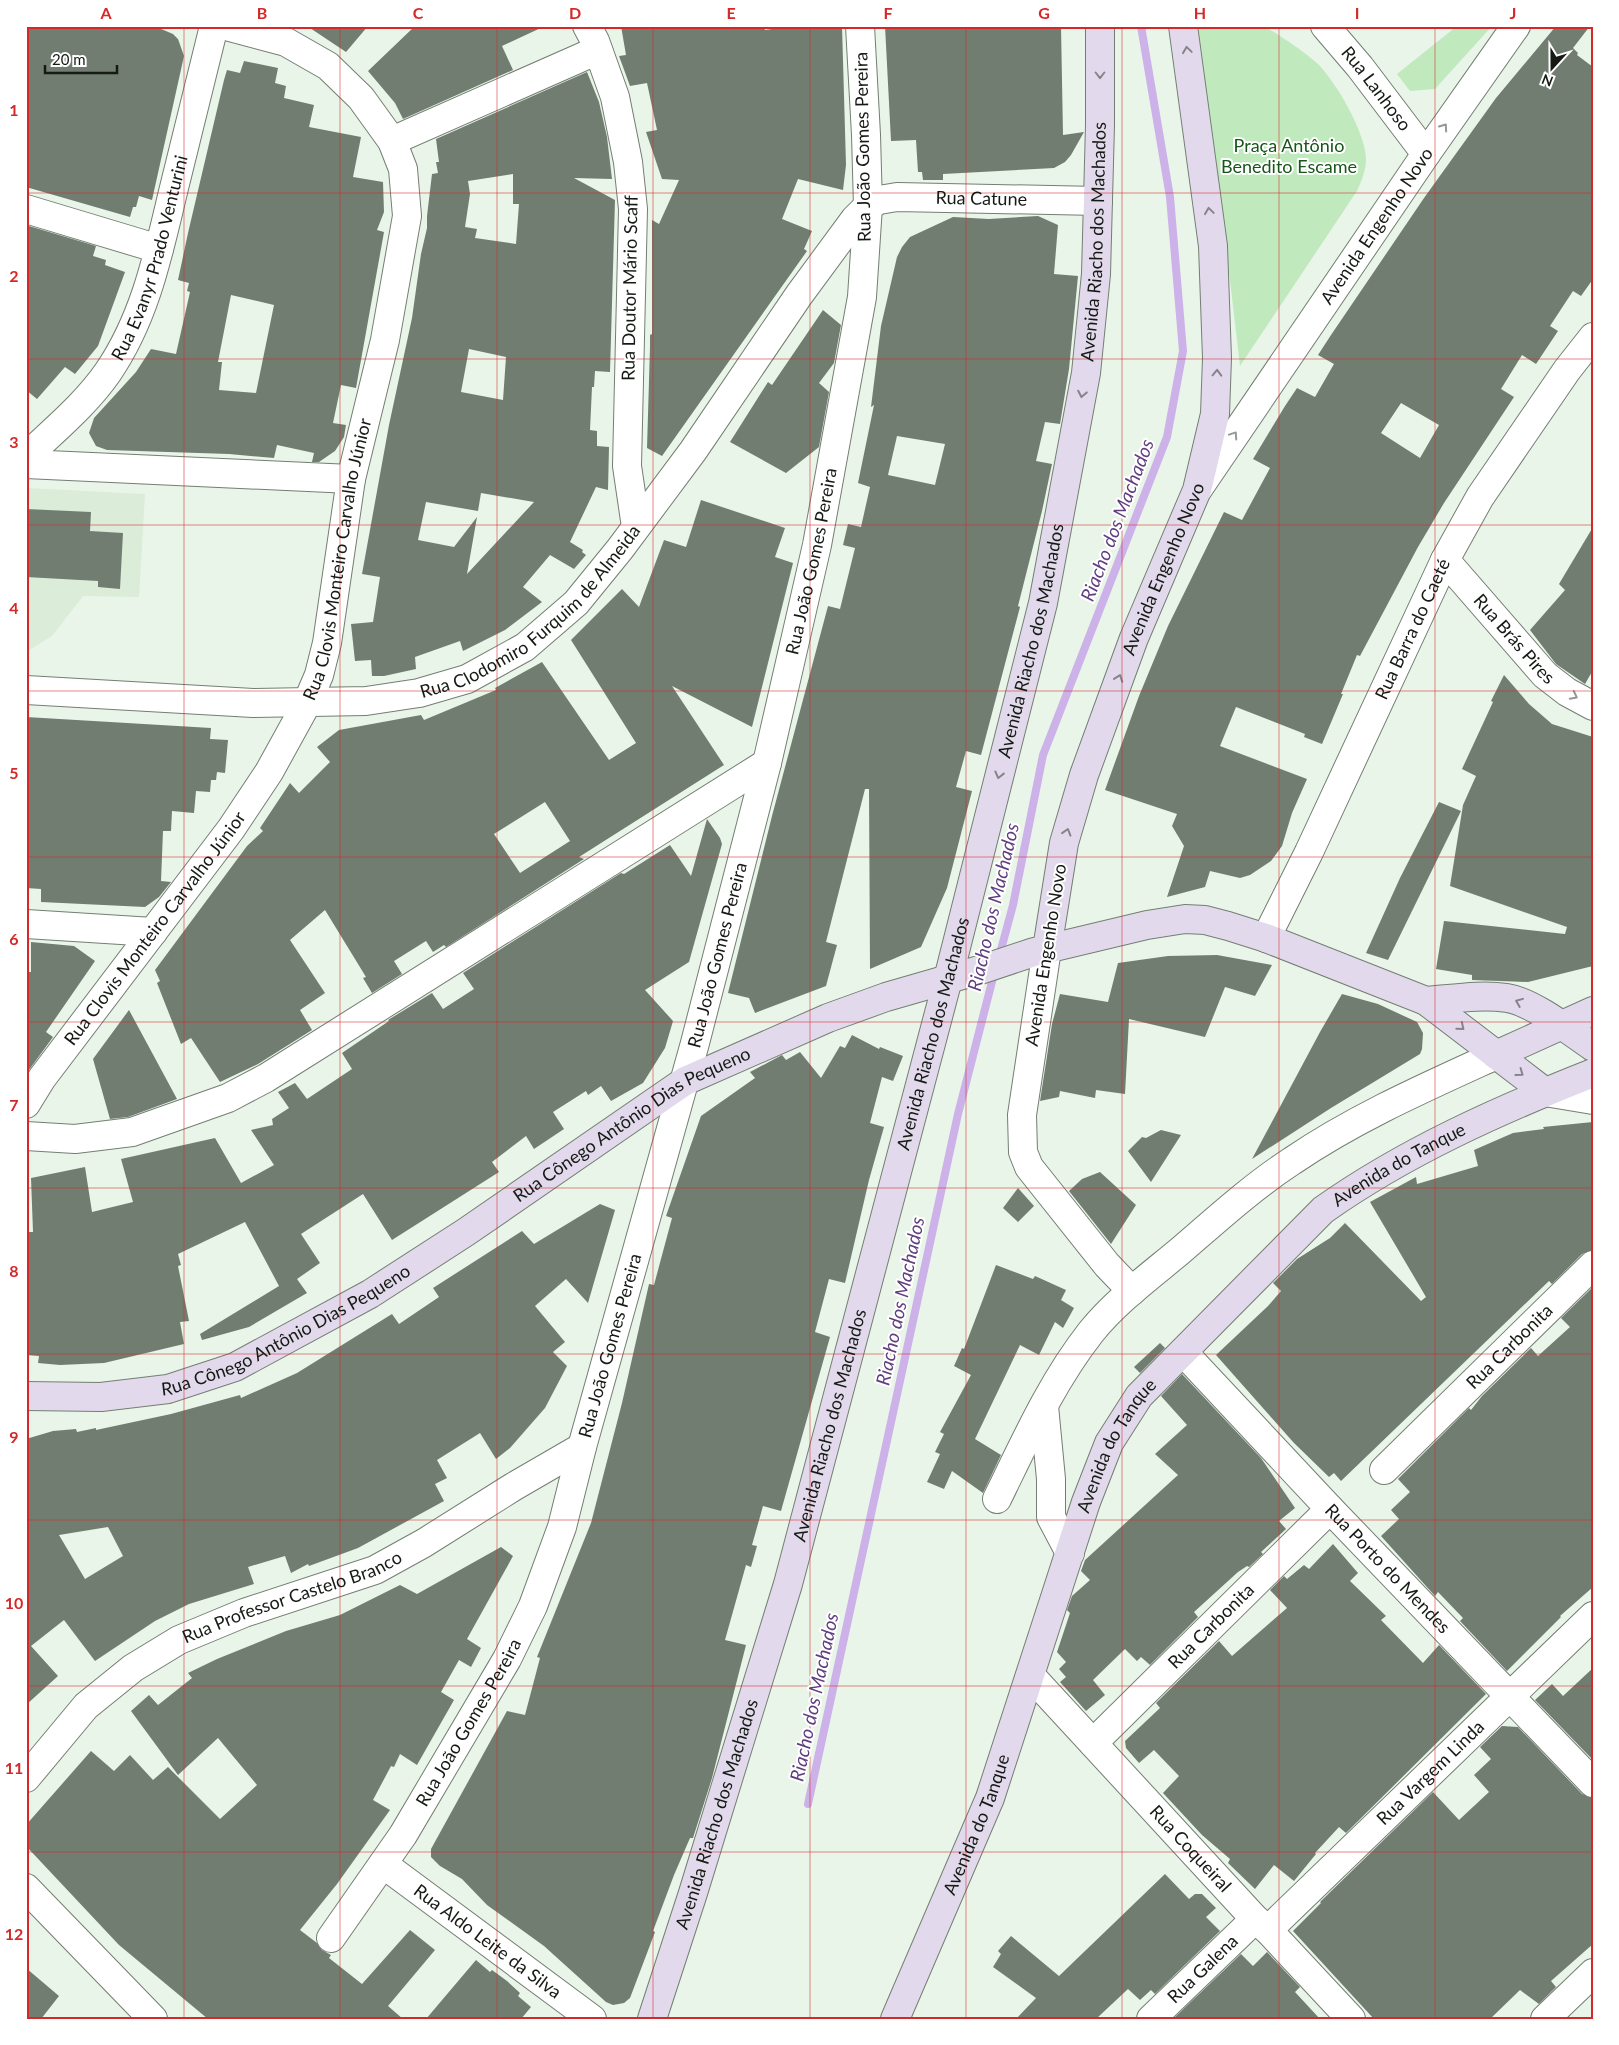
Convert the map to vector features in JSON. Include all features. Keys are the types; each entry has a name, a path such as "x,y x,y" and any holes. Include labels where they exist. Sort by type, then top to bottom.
{"main road":[{"name":"Avenida Riacho dos Machados","path":"652,2019 696,1884 788,1584 948,979 1044,594 1086,373 1096,274 1100,26"},
{"path":"1183,26 1213,246 1217,349 1215,414 1197,490"},
{"name":"Avenida Engenho Novo","path":"1040,950 1056,886 1064,843 1084,775 1134,638 1197,490"},
{"name":"Rua Cônego Antônio Dias Pequeno","path":"26,1396 101,1397 168,1389 235,1367 370,1294 466,1232 685,1081 828,1018 886,997 983,969 1040,950 1147,925 1185,919 1205,920 1266,938 1426,1001"},
{"path":"1426,1001 1506,998 1518,1001 1562,1025 1593,1047"},
{"path":"1426,1001 1545,1092"},
{"path":"1496,1055 1593,1011"},
{"name":"Avenida do Tanque","path":"895,2019 990,1798 1086,1502 1109,1443 1139,1396 1322,1210 1413,1154 1480,1120 1593,1073"}],"street":[{"name":"Rua Evanyr Prado Venturini","path":"26,457 73,413 107,373 135,326 150,286 160,249 214,26"},
{"name":"Rua Clovis Monteiro Carvalho Júnior","path":"26,1104 42,1078 242,813 269,772 307,703 319,675 327,643 351,479 384,340 407,216 403,169 392,141 361,98 328,66 286,42 226,26"},
{"name":"Rua João Gomes Pereira","path":"331,1938 403,1835 507,1659 533,1606 562,1527 582,1447 685,1081 767,763 817,545 862,298 868,206 866,126 860,26"},
{"name":"Rua Lanhoso","path":"1325,26 1360,67 1426,154"},
{"name":"Avenida Engenho Novo","path":"1197,490 1426,154 1516,26"},
{"path":"392,141 592,38"},
{"name":"Rua Doutor Mário Scaff","path":"592,38 615,97 628,162 634,209 627,466 636,527"},
{"name":"Rua Catune","path":"868,206 879,200 897,197 1098,201"},
{"name":"Rua Clodomiro Furquim de Almeida","path":"26,690 253,703 366,702 419,693 467,679 525,647 576,603 636,527 693,451 855,218 868,206"},
{"path":"26,209 160,249"},
{"name":"Rua Barra do Caeté","path":"1266,938 1334,800 1445,560 1480,497 1567,370 1593,337"},
{"path":"26,464 351,479"},
{"name":"Rua Brás Pires","path":"1445,560 1545,675 1567,692 1593,706"},
{"path":"26,1136 75,1139 132,1132 228,1098 274,1073 767,763"},
{"path":"26,924 153,932"},
{"name":"Avenida Engenho Novo","path":"1040,950 1022,1115 1023,1152 1029,1167 1107,1265 1132,1290"},
{"path":"997,1499 1061,1374 1092,1331 1132,1290 1290,1162 1341,1130 1391,1104 1496,1055"},
{"path":"1545,1092 1593,1100"},
{"name":"Rua Carbonita","path":"1384,1470 1593,1266"},
{"name":"Rua Porto do Mendes","path":"1183,1352 1330,1509 1510,1694 1593,1783"},
{"path":"1044,1406 1051,1517 1070,1552"},
{"name":"Rua Professor Castelo Branco","path":"26,1778 86,1706 133,1668 179,1640 244,1613 375,1570 424,1543 513,1487 582,1447"},
{"name":"Rua Carbonita","path":"1093,1742 1330,1509"},
{"name":"Rua Vargem Linda","path":"1262,1924 1593,1616"},
{"name":"Rua Coqueiral","path":"1031,1676 1351,2019"},
{"name":"Rua Aldo Leite da Silva","path":"383,1864 592,2019"},
{"path":"26,1888 153,2019"},
{"name":"Rua Galena","path":"1151,2019 1262,1924"},
{"path":"1545,2019 1593,1973"}],"shaded area":[{"path":"26,488 145,494 139,597 83,596 52,636 26,652"}],"green space":[{"name":"Praça Antônio Benedito Escame","path":"1243,25 1265,27 1307,55 1325,72 1341,95 1361,135 1366,158 1363,175 1357,191 1240,366 1227,255 1196,26"},
{"path":"1457,26 1492,26 1435,89 1410,91 1397,74"}],"building":[{"path":"26,26 154,26 173,34 178,39 184,56 152,200 139,196 136,207 133,207 130,217 26,187"},
{"path":"307,26 368,26 346,52"},
{"path":"415,26 545,26 502,46 513,70 403,119 395,103 368,71"},
{"path":"621,26 764,26 765,30 792,26 842,26 846,165 843,190 798,179 782,219 812,231 804,249 807,251 662,456 647,448 650,335 652,334 652,220 659,224 679,180 662,179 646,132 657,130 647,83 630,86 619,56 626,55"},
{"path":"885,26 1061,26 1063,135 1084,132 1071,155 1065,162 1054,168 943,174 943,180 923,180 922,172 918,172 916,140 891,141"},
{"path":"1556,26 1590,26 1573,48 1578,53 1577,55 1593,67 1593,279 1581,296 1573,291 1550,326 1558,331 1536,364 1522,355 1501,389 1514,397 1444,503 1418,547 1360,656 1357,655 1322,744 1304,737 1305,734 1236,707 1220,746 1307,779 1292,813 1282,846 1271,861 1250,875 1240,878 1210,871 1205,887 1167,897 1184,846 1172,826 1177,814 1105,790 1139,696 1168,626 1224,512 1242,520 1270,468 1253,459 1297,388 1315,397 1334,364 1318,355 1424,198 1496,98","holes":["1401,403 1439,425 1420,458 1381,433"]},
{"path":"244,61 278,68 275,83 286,86 284,98 314,105 309,127 361,137 353,177 383,182 384,212 377,230 384,232 356,388 341,385 333,423 346,425 344,437 335,451 319,462 312,462 314,453 277,445 274,458 229,454 107,450 96,446 89,433 94,418 136,372 151,349 176,354 190,292 187,291 189,283 178,280 188,233 227,70 240,73","holes":["231,295 274,305 256,393 219,390 222,362 218,362"]},
{"path":"587,72 599,102 607,137 612,179 574,178 615,200 610,372 595,371 594,387 592,387 590,430 597,431 597,446 609,447 608,490 596,487 570,542 583,550 582,552 586,555 574,569 550,555 523,587 542,602 505,630 463,651 460,641 415,657 416,669 384,676 372,676 371,660 355,661 351,624 373,622 380,577 362,574 389,425 412,318 421,254 427,228 432,174 438,173 436,162 439,162 436,139","holes":["513,174 513,204 519,204 516,244 475,238 477,229 465,227 470,194 468,181","469,349 506,357 503,400 461,392","481,493 534,502 467,574 477,517 454,547 418,540 426,502 478,511"]},
{"path":"1038,216 1058,225 1054,274 1078,276 1069,369 1060,424 1045,422 1036,461 1052,464 1042,511 1018,606 1020,607 981,755 966,751 956,787 972,791 947,888 921,947 870,969 869,789 865,789 826,942 837,945 826,986 755,1013 749,998 728,993 772,816 828,606 840,609 855,548 843,545 848,524 861,527 870,487 858,483 874,405 871,407 881,326 897,257 910,237 953,217 989,219","holes":["897,436 945,444 935,485 888,475"]},
{"path":"29,226 96,246 93,256 106,260 105,265 125,272 98,346 75,374 65,367 37,399 26,390 26,237"},
{"path":"823,310 841,325 834,363 819,383 829,392 819,447 786,473 730,442 768,382 772,385"},
{"path":"701,500 785,528 775,557 793,563 752,727 672,686 724,765 579,857 584,859 446,947 444,945 433,952 426,941 394,961 402,974 372,993 363,978 366,977 325,910 290,940 325,993 300,1010 312,1030 258,1064 220,1082 191,1038 181,1044 157,983 160,981 155,970 247,846 263,831 260,828 290,783 299,793 330,762 317,747 339,730 421,715 424,720 496,690 495,688 542,662 609,760 636,743 571,640 622,589 639,607 664,540 686,547","holes":["545,802 570,841 520,873 494,834"]},
{"path":"26,509 91,512 90,531 123,533 120,589 98,587 98,581 26,577"},
{"path":"1593,527 1593,670 1585,684 1556,664 1530,630 1565,590 1559,584"},
{"path":"1504,675 1529,704 1552,724 1593,737 1593,966 1528,982 1472,980 1472,975 1436,969 1444,921 1565,934 1567,927 1450,886 1463,805 1476,776 1462,769"},
{"path":"26,717 211,728 210,739 228,740 225,773 217,772 216,780 211,780 210,792 196,791 194,813 172,811 171,831 163,831 161,881 171,882 159,897 145,907 41,902 41,889 26,888"},
{"path":"1439,802 1461,811 1388,960 1366,953 1400,878"},
{"path":"707,819 722,844 689,962 645,990 673,1021 665,1048 643,1083 611,1101 601,1086 588,1095 586,1091 553,1112 564,1129 534,1149 526,1136 492,1162 499,1172 392,1240 363,1194 301,1234 320,1263 297,1279 307,1293 249,1327 202,1340 200,1334 279,1286 245,1222 178,1254 181,1265 178,1266 189,1321 180,1322 184,1344 104,1363 60,1365 38,1363 39,1356 26,1355 26,1232 33,1232 31,1178 85,1167 92,1212 133,1202 121,1159 215,1138 241,1183 274,1165 251,1130 273,1125 272,1119 289,1108 278,1092 295,1083 307,1099 352,1069 342,1053 388,1020 432,993 443,1009 474,989 463,973 621,873 624,874 670,845 691,876"},
{"path":"31,942 74,946 95,961 46,1032 53,1037 26,1074 26,1003 29,1005 27,972 31,972"},
{"path":"1217,955 1272,965 1255,996 1225,987 1205,1037 1129,1019 1125,1094 1096,1090 1095,1098 1060,1091 1059,1097 1040,1101 1052,1024 1060,994 1108,1002 1118,963 1168,956"},
{"path":"1342,994 1378,1004 1417,1022 1423,1033 1420,1054 1252,1159 1320,1032"},
{"path":"129,1010 177,1099 128,1117 110,1119 93,1059"},
{"path":"852,1035 879,1049 880,1047 903,1056 893,1081 882,1077 870,1123 884,1127 869,1180 845,1283 829,1279 815,1332 830,1337 781,1511 763,1506 752,1545 757,1546 751,1567 746,1565 725,1640 746,1645 712,1778 693,1838 690,1838 674,1875 630,1998 624,2003 613,2005 606,2002 544,1946 487,1905 462,1879 440,1866 431,1857 431,1849 507,1711 525,1715 540,1658 537,1657 591,1523 622,1403 649,1284 654,1285 672,1218 666,1216 701,1116 755,1078 750,1072 782,1055 786,1060 800,1052 821,1078 840,1046 845,1048"},
{"path":"1593,1122 1593,1250 1582,1254 1552,1284 1549,1281 1341,1481 1334,1473 1329,1477 1294,1443 1216,1355 1268,1306 1281,1291 1273,1283 1297,1259 1330,1238 1345,1223 1421,1301 1426,1297 1370,1202 1416,1177 1417,1184 1478,1166 1474,1150 1513,1133 1544,1129 1543,1127"},
{"path":"1161,1130 1181,1135 1151,1182 1128,1151 1142,1137 1146,1138"},
{"path":"1100,1172 1136,1205 1111,1244 1069,1191 1082,1179"},
{"path":"1018,1188 1034,1206 1018,1222 1003,1208"},
{"path":"600,1204 615,1210 588,1303 566,1279 535,1306 565,1342 553,1352 567,1366 545,1408 510,1448 496,1459 480,1433 437,1460 447,1478 435,1484 444,1501 358,1548 309,1566 308,1564 291,1573 285,1556 248,1567 254,1584 189,1604 155,1621 95,1661 64,1620 31,1646 58,1676 26,1705 26,1439 53,1431 76,1429 77,1432 96,1428 96,1430 171,1414 240,1395 241,1398 297,1373 392,1314 399,1324 439,1297 433,1288 522,1231 534,1244","holes":["108,1527 123,1556 85,1579 59,1535"]},
{"path":"996,1265 1033,1279 1035,1276 1066,1290 1061,1300 1074,1308 1063,1328 1055,1322 1039,1355 1020,1345 975,1439 1001,1455 983,1493 952,1471 944,1489 927,1482 940,1454 935,1452 944,1434 940,1432 971,1375 954,1366 962,1348 964,1349"},
{"path":"1593,1287 1593,1587 1560,1616 1507,1671 1460,1621 1463,1618 1438,1592 1435,1596 1381,1536 1399,1519 1391,1510 1410,1492 1398,1479 1469,1408 1471,1410 1482,1396 1531,1348 1538,1356 1570,1327 1561,1318"},
{"path":"1160,1343 1165,1348 1140,1373 1134,1367"},
{"path":"1182,1374 1261,1458 1295,1508 1279,1521 1286,1529 1261,1552 1263,1554 1249,1567 1247,1566 1238,1572 1194,1612 1198,1617 1150,1665 1141,1657 1137,1661 1125,1649 1093,1680 1105,1695 1086,1711 1060,1682 1066,1677 1059,1669 1066,1662 1057,1652 1070,1613 1067,1610 1072,1596 1090,1580 1081,1571 1085,1560 1178,1475 1155,1454 1187,1425 1161,1396"},
{"path":"1333,1544 1358,1573 1350,1581 1386,1616 1381,1620 1423,1663 1439,1645 1486,1694 1346,1833 1339,1827 1315,1853 1294,1881 1274,1865 1255,1889 1228,1863 1230,1859 1202,1835 1163,1793 1179,1776 1154,1750 1139,1763 1126,1748 1125,1741 1160,1708 1156,1703 1219,1641 1232,1656 1287,1608 1270,1590 1284,1576 1287,1579 1304,1565 1309,1569"},
{"path":"501,1547 513,1556 467,1639 481,1648 471,1667 459,1660 441,1692 454,1700 417,1765 400,1754 394,1767 391,1766 373,1800 390,1810 337,1884 300,1930 317,1943 322,1950 331,1955 329,1958 362,1984 410,1930 435,1950 388,2006 403,2019 208,2019 119,1945 26,1846 26,1825 91,1751 114,1771 130,1755 153,1780 168,1767 220,1819 257,1785 218,1738 178,1775 131,1711 149,1695 158,1705 192,1678 188,1673 217,1659 286,1631 340,1615 400,1585 417,1594"},
{"path":"1593,1668 1593,1760 1535,1700 1552,1684 1563,1696"},
{"path":"1502,1726 1518,1727 1582,1794 1593,1798 1593,1944 1551,1981 1556,1987 1539,2004 1520,1990 1490,2019 1374,2019 1293,1931 1320,1902 1433,1792 1459,1820 1489,1792 1474,1775 1491,1759 1480,1747"},
{"path":"1165,1874 1189,1899 1195,1894 1202,1894 1216,1908 1206,1917 1220,1931 1155,1994 1151,1990 1140,2000 1128,1989 1096,2019 1016,2019 1036,1998 993,1967 1001,1954 998,1951 1011,1936 1059,1976"},
{"path":"1267,1952 1300,1987 1295,1992 1320,2019 1175,2017 1241,1954 1253,1966"},
{"path":"476,1960 490,1972 492,1970 507,1981 520,1993 518,1996 531,2007 521,2019 426,2019"},
{"path":"26,1968 59,1996 41,2019 26,2019"}],"waterway":[{"name":"Riacho dos Machados","path":"999,957 1013,905 1043,755 1167,437 1183,351 1170,197 1141,26"},
{"name":"Riacho dos Machados","path":"808,1804 958,1114 995,970"}]}
